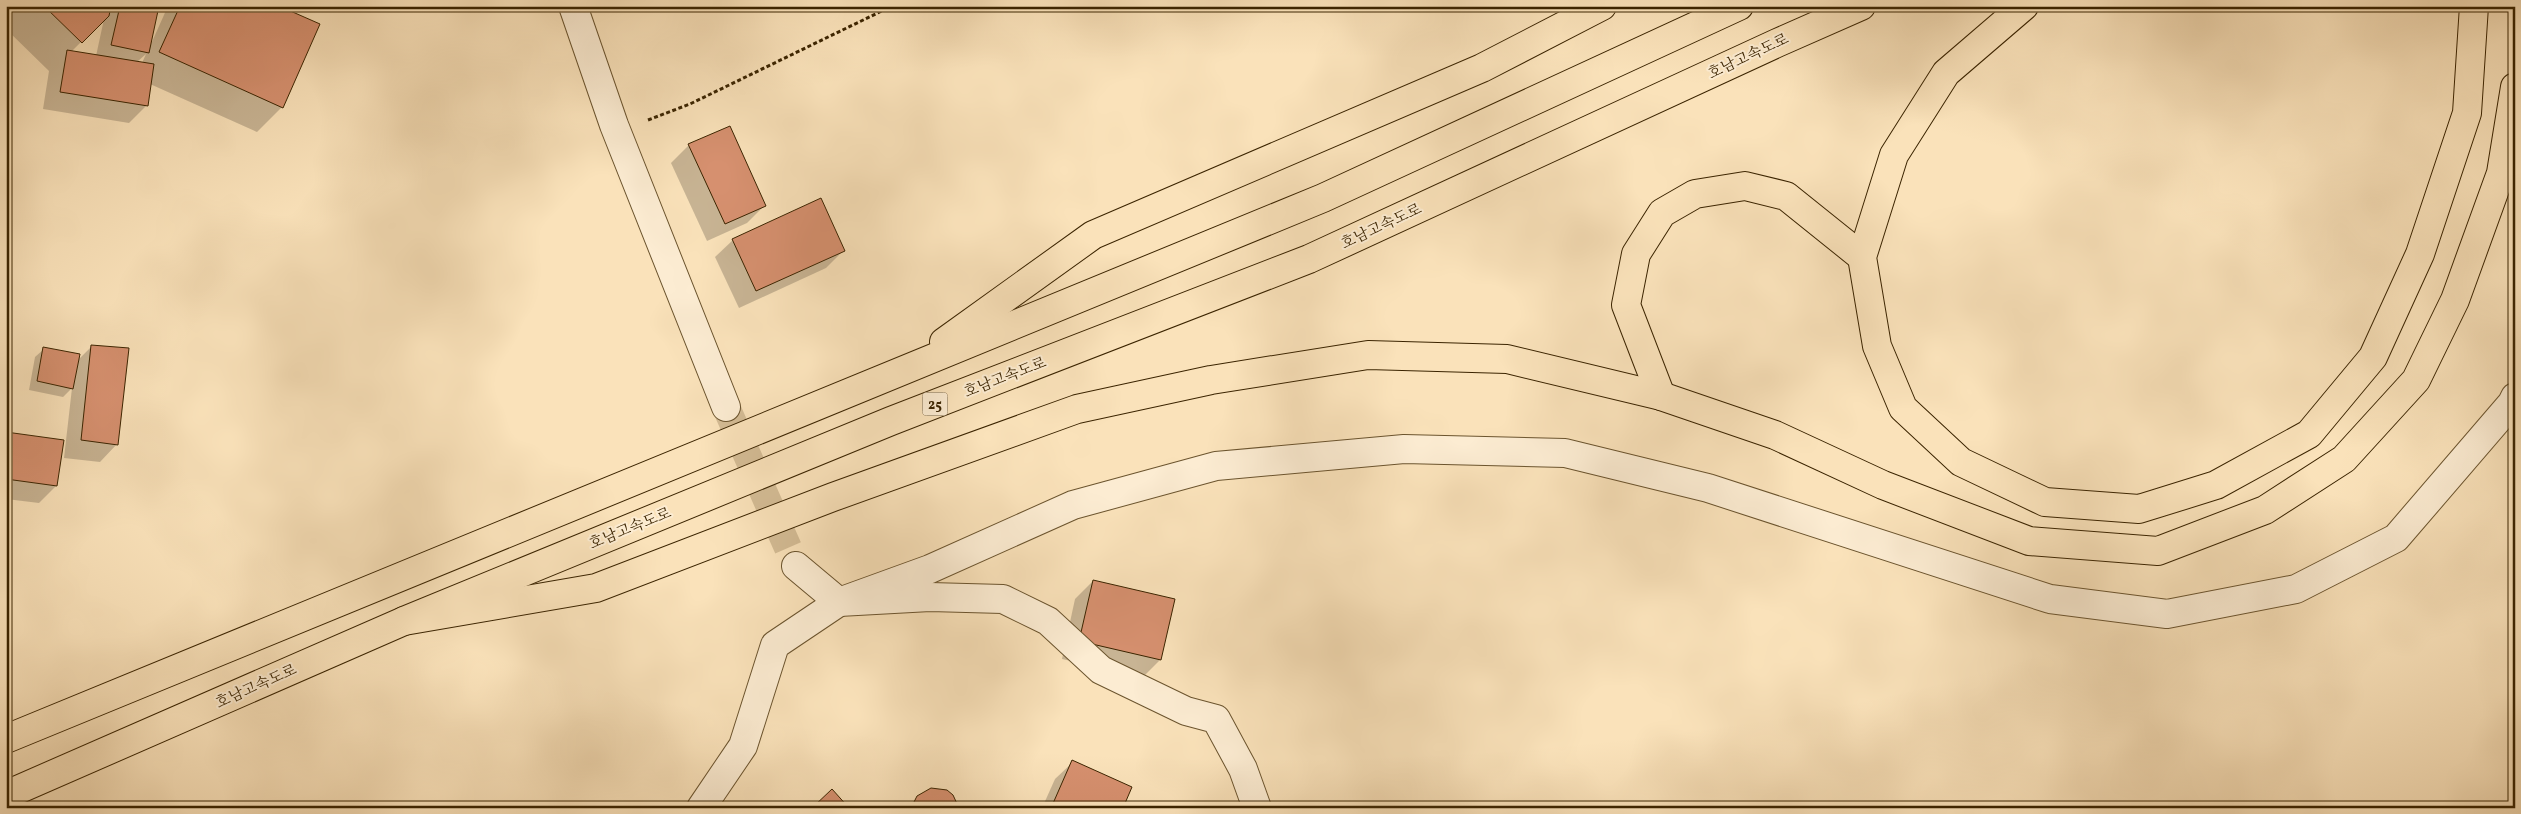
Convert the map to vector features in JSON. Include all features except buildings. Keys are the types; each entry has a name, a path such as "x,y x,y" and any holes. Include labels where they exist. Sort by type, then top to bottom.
{"highway":[{"path":"906,368 1093,236 1482,68 1602,6"},
{"path":"6,739 1323,198 1740,6"},
{"name":"호남고속도로","path":"6,795 404,621 891,421 1309,259 1776,43 1861,6"},
{"path":"2024,6 1946,73 1894,155 1862,256 1877,346 1904,408 1961,462 2045,502 2139,510 2216,485 2308,434 2374,357 2420,254 2466,113 2474,6"},
{"path":"404,621 596,588 833,497 1077,409 1211,380 1368,355 1507,360 1661,396 1775,435 1883,486 2029,541 2158,551 2265,510 2344,460 2416,380 2455,300 2501,173 2515,88"},
{"path":"1661,396 1626,305 1636,254 1662,213 1695,194 1745,186 1786,196 1862,256"}],"street":[{"path":"573,6 617,131 726,407"},
{"path":"701,808 743,746 775,644 839,602 930,568 1073,505 1216,466 1404,449 1565,452 1708,488 2050,599 2167,614 2296,589 2396,538 2512,403 2515,397"},
{"path":"796,566 839,602 930,597 1003,600 1048,621 1101,670 1186,711 1216,719 1243,769 1257,808"}],"path":[{"path":"617,131 690,104 892,6"}],"tunnel":[{"path":"726,407 796,566"}]}
